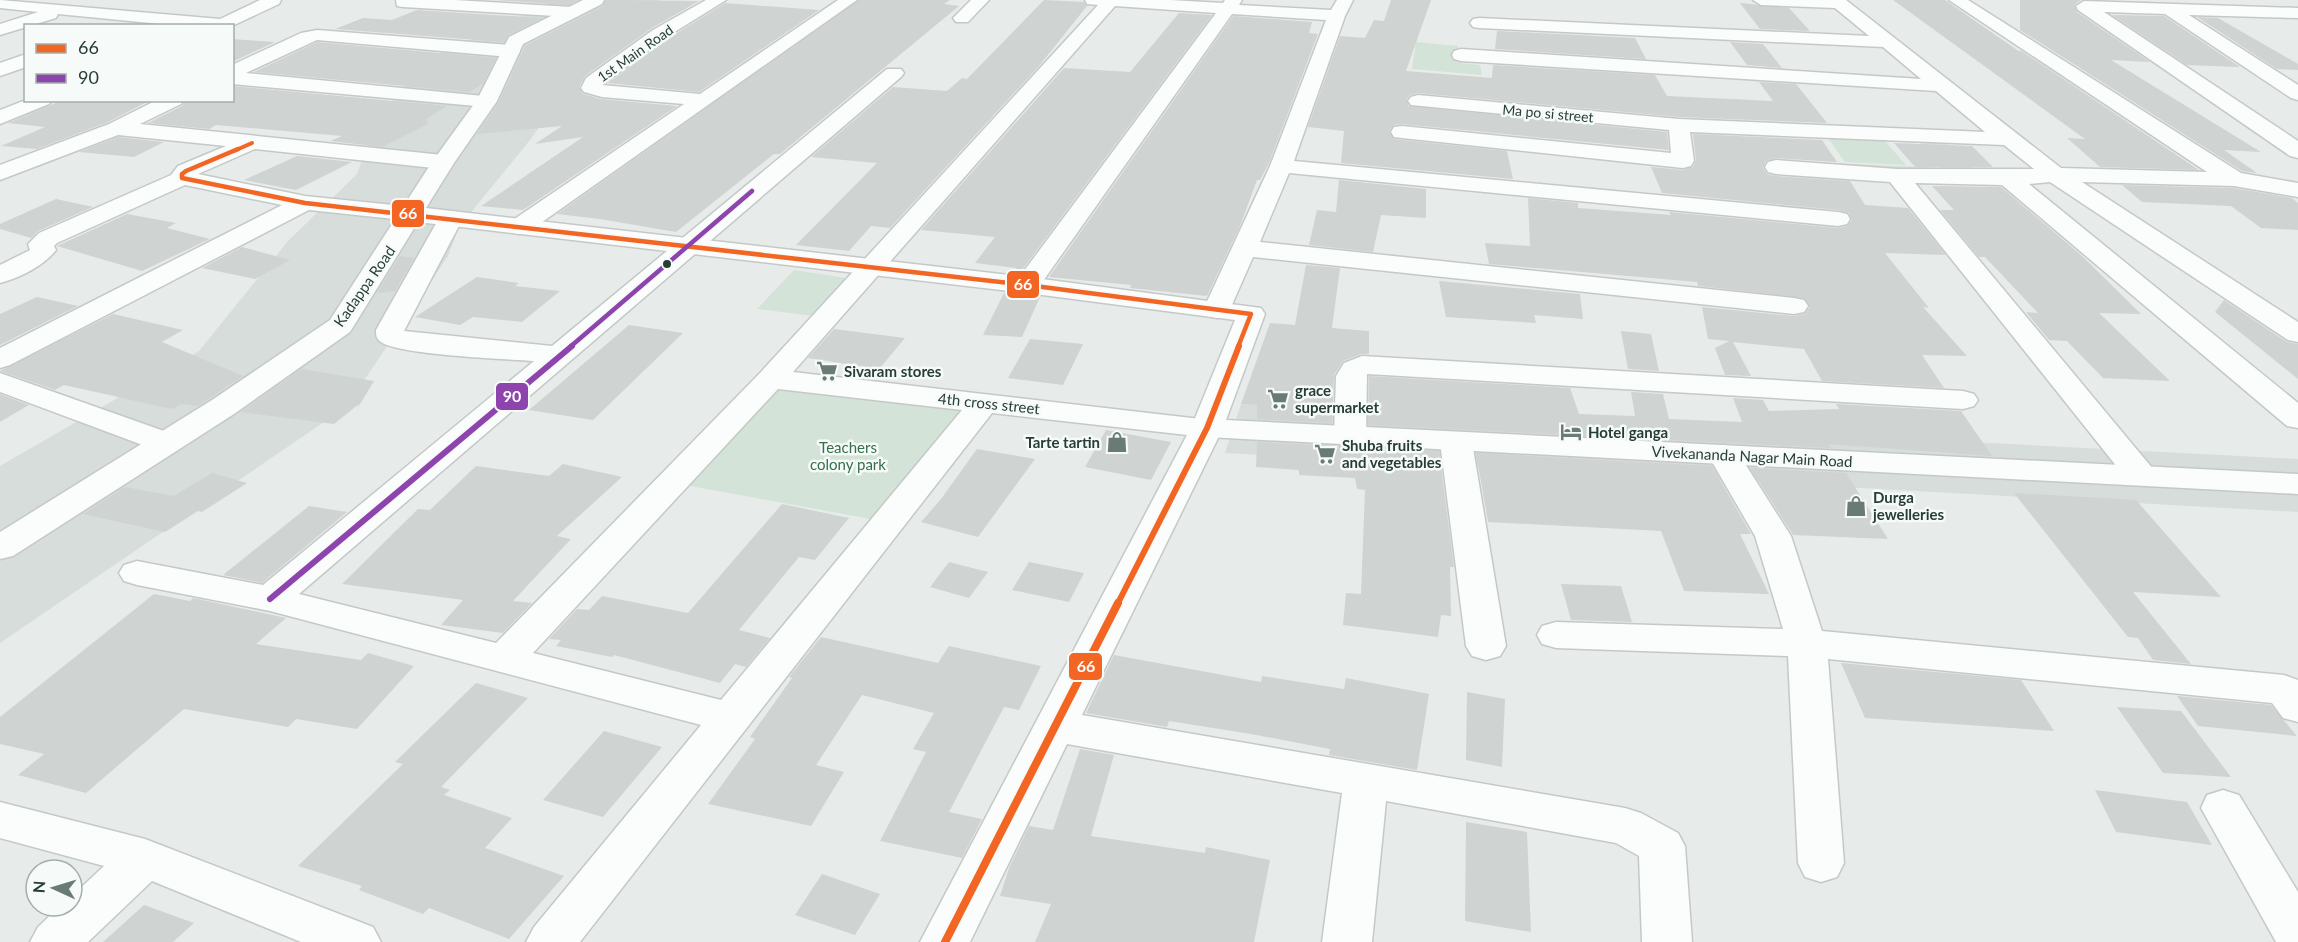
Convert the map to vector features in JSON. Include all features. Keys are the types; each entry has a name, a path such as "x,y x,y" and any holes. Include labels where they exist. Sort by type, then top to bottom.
{"street":[{"path":"15,0 3,4 211,24"},
{"path":"0,30 94,0"},
{"path":"222,24 273,0"},
{"name":"Kadappa Road","path":"0,548 223,407 340,326 413,214 443,162 487,101 515,41 596,0"},
{"name":"1st Main Road","path":"704,100 602,91 591,88 593,82 659,34 718,0"},
{"path":"519,226 849,0"},
{"path":"962,18 981,0"},
{"path":"505,658 771,379 1106,0 1341,8 1281,166 1217,310"},
{"path":"1761,0 1837,1 2055,175 2298,334"},
{"path":"1957,0 2234,179"},
{"path":"403,2 572,12"},
{"path":"119,24 169,4"},
{"path":"1027,285 1231,4"},
{"path":"2298,13 2084,6 2298,151"},
{"path":"2169,9 2298,94"},
{"path":"2258,12 2288,30"},
{"path":"1479,23 1888,42"},
{"path":"234,72 317,35 511,51"},
{"path":"1461,55 1943,86"},
{"path":"0,70 24,61"},
{"path":"270,599 561,355 685,246 894,73"},
{"path":"234,78 487,101"},
{"name":"Ma po si street","path":"1418,101 1679,125 2010,138"},
{"path":"0,118 37,102"},
{"path":"0,173 116,128 170,102"},
{"path":"1402,132 1683,161 1679,125"},
{"path":"116,128 443,162"},
{"path":"182,178 182,174 186,171 252,142"},
{"path":"1281,166 1838,219"},
{"path":"1776,167 1897,176 2008,178 2055,175 2234,179 2298,190"},
{"path":"1897,176 2141,475"},
{"path":"0,275 39,255 43,250 41,244 48,238 182,178 305,203 1027,285 1251,314 1206,428 945,942"},
{"path":"2008,178 2298,419"},
{"path":"0,359 305,203"},
{"path":"451,218 390,330 390,336 404,341 561,355"},
{"path":"1243,248 1794,306"},
{"path":"1350,436 1351,376 1354,369 1362,365 1963,400"},
{"name":"4th cross street","path":"771,379 1206,428"},
{"path":"0,382 167,443"},
{"path":"551,942 984,403"},
{"name":"Vivekananda Nagar Main Road","path":"1206,428 2298,484"},
{"path":"1456,442 1486,646"},
{"path":"1724,455 1773,536 1807,643 1821,863"},
{"path":"137,573 270,599 731,718"},
{"path":"1556,635 1807,643 2284,690 2298,707"},
{"path":"1055,726 1625,826 1662,846 1667,942"},
{"path":"1347,942 1366,781"},
{"path":"2223,808 2298,935"},
{"path":"0,820 145,858 356,942"},
{"path":"55,942 145,858"}],"shaded area":[{"path":"553,0 659,0 613,25 530,140 459,227 448,256 346,407 0,643 0,466 199,351 288,241 357,174 375,123 424,60 519,18"},
{"path":"1241,404 2298,459 2298,512 1225,453"}],"green space":[{"path":"1416,42 1458,46 1460,63 1480,65 1482,75 1412,69"},
{"path":"1828,138 1885,141 1906,165 1845,162"},
{"path":"1919,141 1944,142 1973,168 2040,170 2045,174 1776,165 1775,160 1941,168"},
{"path":"794,270 846,278 814,316 757,309"},
{"name":"Teachers colony park","path":"774,388 966,409 876,520 685,485"}],"building":[{"path":"493,0 578,0 569,5"},
{"path":"606,0 699,1 652,28 585,76 579,87 583,94 601,99 677,106 523,210 481,206 583,137 535,144 562,126 477,134 499,102 525,46 603,6"},
{"path":"859,0 950,0 944,4 959,6 780,154 774,154 676,232 557,214"},
{"path":"1044,0 1084,2 1087,6 1039,66 890,228 871,226 849,251 796,245 877,163 811,157 893,87 947,91 962,78 967,79"},
{"path":"1391,0 1431,0 1406,71 1492,78 1493,65 1655,75 1667,96 1773,101 1759,82 1796,84 1827,123 1679,117 1418,93 1410,95 1406,100 1409,106 1667,132 1669,150 1402,124 1394,125 1389,131 1394,139 1507,151 1513,179 1341,163 1344,131 1308,127 1340,36 1365,38 1374,20 1384,21"},
{"path":"1893,0 1945,0 2199,170 2100,167 2067,138 2085,139"},
{"path":"2020,0 2081,0 2074,5 2077,12 2150,62 2111,60 2261,152 2224,150 2257,173 2242,171 2020,30"},
{"path":"725,3 819,10 699,92 608,83 666,40"},
{"path":"1740,3 1789,8 1810,31 1760,29"},
{"path":"417,10 543,18 508,35 504,42 335,29 363,18 392,20"},
{"path":"1179,13 1212,15 1019,274 1013,273 1016,268 975,263 995,237 921,230 1064,68 1130,72"},
{"path":"2112,15 2164,16 2240,67 2187,65"},
{"path":"1233,16 1312,22 1309,33 1318,34 1269,163 1260,180 1257,180 1240,226 1207,296 1130,288 1131,285 1049,277"},
{"path":"2197,17 2218,18 2298,64 2298,70 2277,69"},
{"path":"1497,31 1635,38 1646,59 1495,49"},
{"path":"234,39 275,42 234,61"},
{"path":"317,42 496,58 483,84 469,92 254,72"},
{"path":"1730,42 1763,44 1782,68 1747,65"},
{"path":"234,86 447,106 426,119 428,124 382,147 330,141 342,136 216,125 209,129 148,123 182,106 185,102 234,102"},
{"path":"58,102 147,102 108,122 37,149 1,146 45,127 8,123"},
{"path":"1693,134 1822,140 1837,162 1776,158 1766,161 1763,168 1767,174 1776,176 1850,181 1865,205 1908,208 1946,255 1885,253 1929,308 1923,307 1967,356 1922,355 1944,388 1822,381 1804,349 1733,342 1751,376 1725,375 1715,348 1729,341 1708,339 1702,307 1794,316 1804,314 1810,307 1804,298 1698,286 1697,282 1489,264 1485,243 1530,246 1528,198 1578,203 1578,208 1671,215 1669,212 1838,228 1847,226 1852,220 1849,213 1838,210 1662,193 1651,167 1683,170 1693,167 1696,161"},
{"path":"118,137 164,142 134,157 79,152"},
{"path":"1894,143 1972,146 1993,167 1915,167"},
{"path":"297,156 352,162 296,190 244,180"},
{"path":"1339,180 1426,189 1426,218 1381,215 1373,252 1309,245 1317,210 1336,212"},
{"path":"2122,185 2234,188 2292,198 2298,203 2298,230 2261,228 2231,206 2142,202"},
{"path":"1932,186 2001,187 2081,255 2141,314 2099,313 2170,381 2103,378 2067,341 2049,340 2026,312 2038,313 1985,257 1979,257 1940,210 1954,210"},
{"path":"56,199 93,207 38,231 31,238 0,229 0,224"},
{"path":"127,214 176,223 167,228 210,239 142,271 57,246"},
{"path":"242,247 290,260 255,279 202,268"},
{"path":"400,256 414,258 395,291 377,293"},
{"path":"1306,265 1340,268 1332,328 1369,331 1369,354 1361,354 1343,361 1334,375 1332,423 1257,419 1257,405 1241,404 1270,323 1295,325"},
{"path":"477,277 519,283 515,286 560,291 522,322 473,317 460,325 415,317"},
{"path":"1439,281 1580,294 1583,319 1534,315 1536,323 1446,317"},
{"path":"1004,293 1040,297 1022,337 983,335"},
{"path":"37,297 78,306 0,345 0,314"},
{"path":"2224,300 2287,342 2298,344 2298,379 2215,312"},
{"path":"113,314 183,330 162,342 243,376 198,406 181,404 172,409 64,385 55,390 0,371"},
{"path":"629,325 683,333 593,420 529,410"},
{"path":"834,329 905,338 879,369 808,358"},
{"path":"1621,331 1651,334 1659,371 1628,369"},
{"path":"1030,339 1083,344 1063,385 1008,378"},
{"path":"301,369 374,381 357,409 359,404 334,424 241,412"},
{"path":"1369,376 1570,388 1579,414 1635,416 1631,392 1663,394 1669,419 1742,422 1733,398 1763,400 1769,411 1839,409 1836,404 1961,411 1992,456 1828,444 1831,448 1368,425"},
{"path":"0,394 29,405 0,422"},
{"path":"1106,430 1171,442 1151,480 1085,467"},
{"path":"1257,442 1439,451 1454,567 1450,567 1451,616 1441,615 1438,637 1343,625 1346,593 1361,594 1365,490 1357,489 1355,478 1299,475 1299,470 1256,467"},
{"path":"977,449 1035,459 978,537 921,522 941,499"},
{"path":"1476,453 1712,466 1751,534 1740,534 1769,594 1684,591 1661,531 1488,522"},
{"path":"563,464 622,477 557,536 571,539 513,601 532,603 503,633 441,625 463,600 342,584 418,509 430,510 476,466 549,476"},
{"path":"1750,468 1846,473 1888,539 1793,535"},
{"path":"212,473 247,483 202,512 198,511 165,532 83,514 125,487 174,496"},
{"path":"2014,493 2136,500 2221,597 2133,592 2191,664 2153,660 2138,638 2128,637"},
{"path":"782,504 849,518 815,560 799,557 739,630 770,638 746,667 735,664 720,683 614,655 612,657 556,646 561,640 549,639 577,609 589,610 602,596 688,613"},
{"path":"309,506 347,512 262,583 223,575"},
{"path":"949,562 988,572 969,598 930,587"},
{"path":"1029,562 1084,573 1069,602 1012,590"},
{"path":"1561,584 1621,586 1632,622 1571,620"},
{"path":"154,594 190,601 193,598 286,618 256,644 361,660 368,653 414,666 357,729 296,719 288,727 184,709 86,793 18,775 44,754 0,744 0,717"},
{"path":"821,637 938,663 949,646 1041,666 1019,710 1004,707 949,812 982,819 962,858 880,841 926,752 913,749 934,713 862,695 816,765 844,772 811,826 708,804 755,739 750,737 792,678 789,677"},
{"path":"1114,655 1261,682 1262,676 1344,689 1346,678 1429,694 1417,770 1329,755 1330,749 1251,734 1169,721 1167,727 1086,713"},
{"path":"1841,663 2021,680 2054,731 1865,718"},
{"path":"476,683 528,698 441,787 450,790 444,795 512,818 485,848 564,876 509,939 429,908 423,914 359,890 362,886 298,866 403,764 395,762"},
{"path":"1467,692 1505,699 1502,767 1466,760"},
{"path":"2177,696 2271,705 2297,736 2198,726"},
{"path":"2117,707 2181,711 2231,777 2163,773"},
{"path":"604,731 662,747 603,817 543,800"},
{"path":"1080,749 1114,755 1091,836 1205,853 1206,847 1270,860 1254,942 1035,942 1051,904 1000,896 1009,868 1029,826 1053,830"},
{"path":"2095,790 2187,802 2212,845 2116,832"},
{"path":"1466,822 1527,832 1531,932 1465,921"},
{"path":"822,874 880,894 855,935 795,915"},
{"path":"144,905 194,923 173,942 103,942"}],"transit line":[{"name":"66","path":"252,143 186,171 182,174 182,178 305,203 1027,285 1251,314 1207,428 945,942"},
{"name":"90","path":"270,599 752,191"}],"place":[{"name":"Sivaram stores","path":"827,371"},
{"name":"grace supermarket","path":"1278,399"},
{"name":"Hotel ganga","path":"1571,432"},
{"name":"Tarte tartin","path":"1117,442"},
{"name":"Shuba fruits and vegetables","path":"1325,454"},
{"name":"Durga jewelleries","path":"1856,506"}]}
